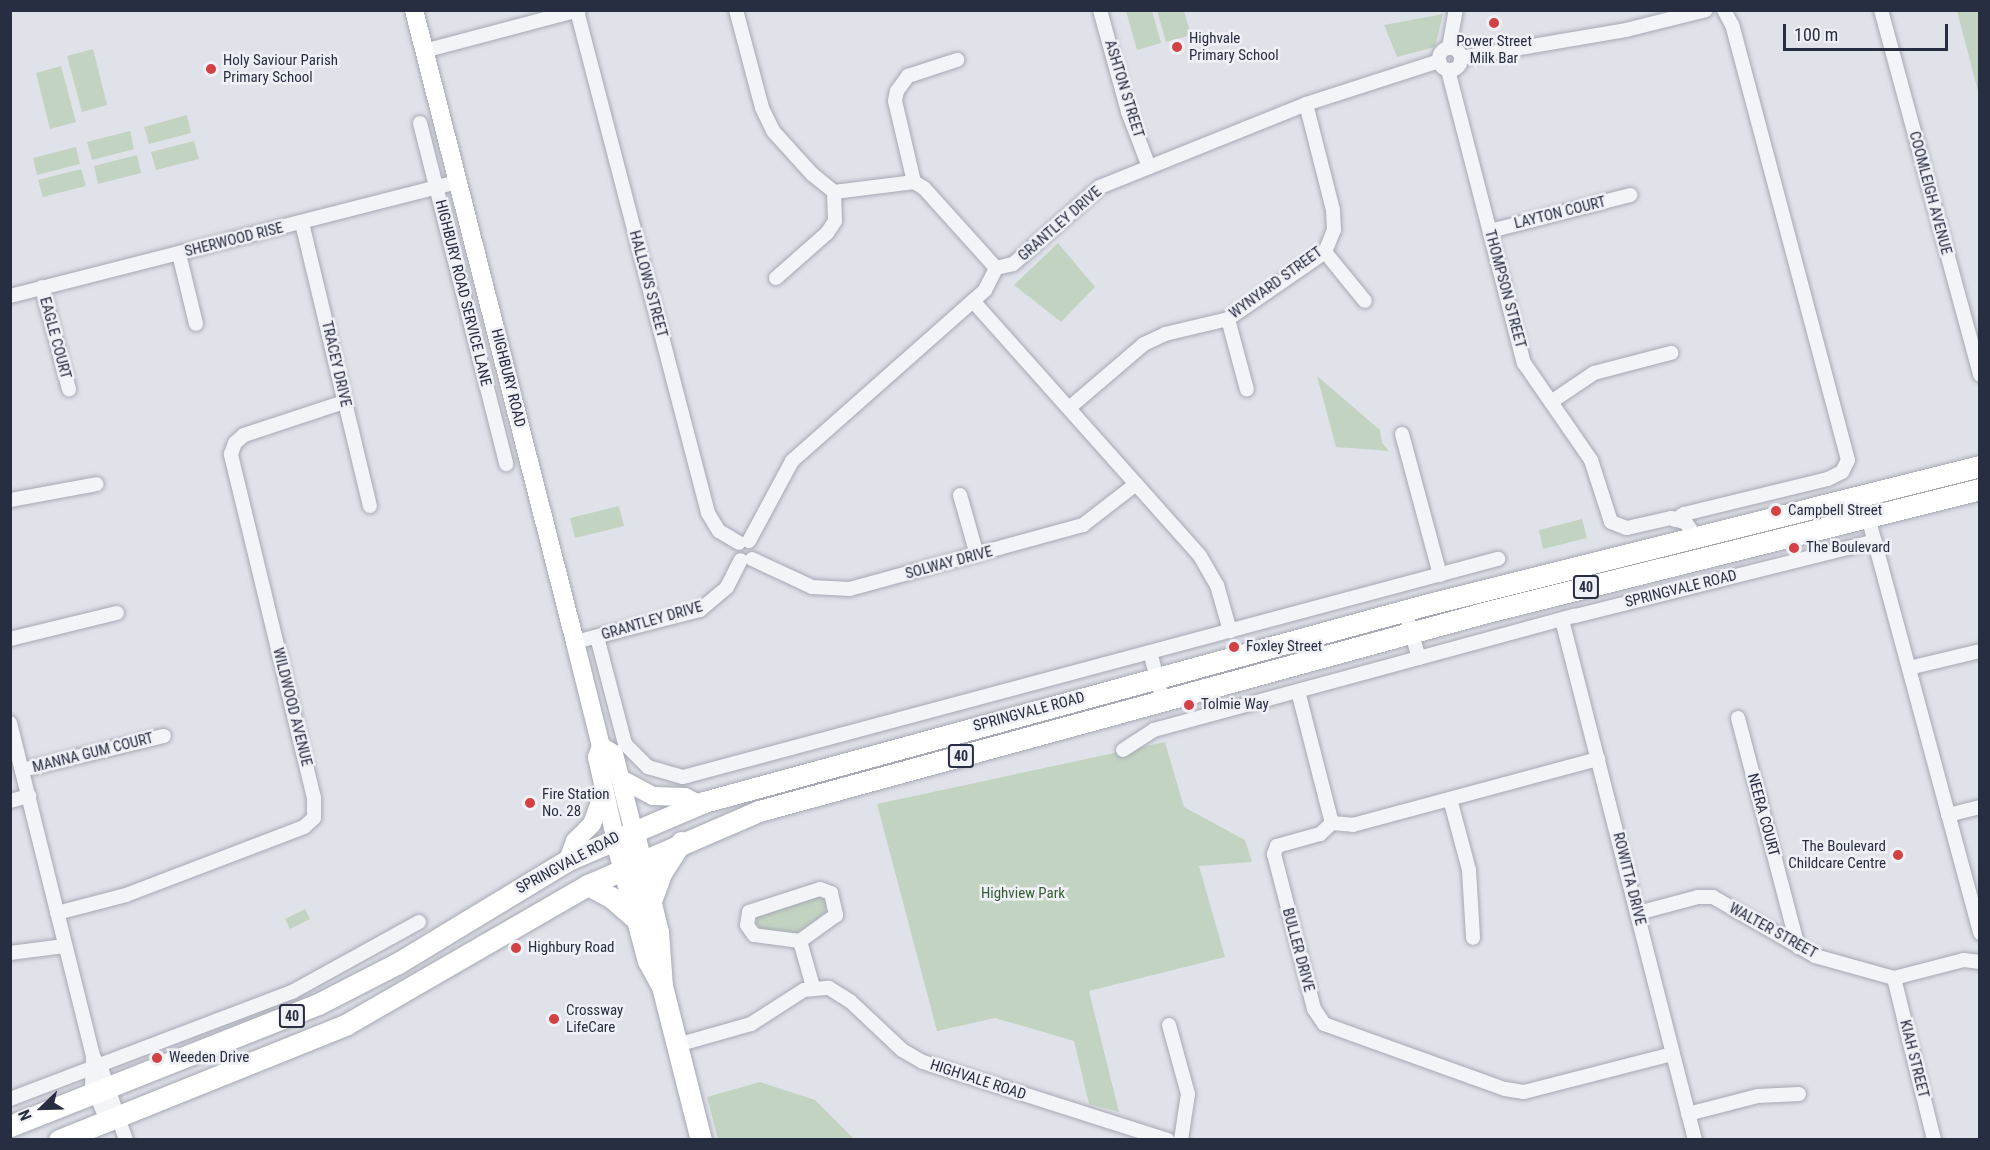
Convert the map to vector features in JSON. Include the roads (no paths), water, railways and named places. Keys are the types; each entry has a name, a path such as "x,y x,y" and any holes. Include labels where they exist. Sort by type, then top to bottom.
{"main road":[{"name":"HIGHBURY ROAD","path":"414,10 575,642 600,746 597,757 604,791 624,833 632,864 637,920 648,961 662,986 701,1140"},
{"name":"SPRINGVALE ROAD","path":"10,1126 332,997 398,963 568,860 624,833 698,804 1405,611 1682,530 1980,466"},
{"name":"SPRINGVALE ROAD","path":"59,1140 85,1135 113,1119 353,1021 588,885 681,842 790,802 1412,633 1980,489"},
{"name":"HIGHBURY ROAD","path":"600,746 614,754 621,779 624,833"},
{"path":"621,779 653,796 685,797 698,804"},
{"path":"568,860 575,841 592,824 604,791"},
{"path":"651,901 661,873 681,842"},
{"name":"HIGHBURY ROAD","path":"632,864 651,901 663,958 662,986"},
{"path":"588,885 611,897 637,920"}],"street":[{"path":"736,10 762,108 773,131 834,192 835,221 826,233 776,278"},
{"name":"ASHTON STREET","path":"1100,10 1128,112 1149,167"},
{"path":"1456,10 1449,48 1440,54 1443,66 1457,68 1461,58"},
{"path":"1461,58 1626,30 1706,10"},
{"name":"SPRINGVALE ROAD","path":"1685,563 1683,514 1828,479 1846,466 1848,456 1732,25 1724,10"},
{"name":"COOMLEIGH AVENUE","path":"1881,10 1980,375"},
{"path":"424,51 578,11"},
{"name":"HALLOWS STREET","path":"578,11 708,513 719,531 744,542"},
{"path":"1449,48 1456,50 1461,58"},
{"path":"914,182 895,101 897,91 908,76 957,60"},
{"name":"GRANTLEY DRIVE","path":"996,268 1013,264 1100,187 1306,104 1443,66"},
{"name":"THOMPSON STREET","path":"1443,66 1490,231 1523,360 1591,460 1606,514 1613,524"},
{"name":"WYNYARD STREET","path":"1069,408 1144,344 1165,334 1228,319 1325,252 1334,230 1333,210 1306,104"},
{"name":"HIGHBURY ROAD SERVICE LANE","path":"420,123 506,464"},
{"path":"747,559 736,549 744,542 792,461 985,290 996,268 924,188 914,182 834,192"},
{"name":"SHERWOOD RISE","path":"10,296 458,183"},
{"name":"LAYTON COURT","path":"1490,231 1630,195"},
{"name":"TRACEY DRIVE","path":"302,223 370,506"},
{"path":"1325,252 1365,301"},
{"path":"179,254 196,324"},
{"name":"EAGLE COURT","path":"42,287 69,389"},
{"path":"973,301 1208,567 1217,585 1230,631"},
{"path":"1228,319 1247,390"},
{"path":"1551,402 1594,373 1671,353"},
{"name":"WILDWOOD AVENUE","path":"57,913 126,895 304,827 314,818 312,790 231,454 235,443 244,435 344,402"},
{"path":"1402,434 1440,575"},
{"path":"10,500 97,484"},
{"name":"SOLWAY DRIVE","path":"747,559 807,585 833,591 977,555 1083,525 1136,484"},
{"path":"960,495 977,555"},
{"path":"1868,517 1980,933"},
{"name":"SPRINGVALE ROAD","path":"1613,524 1627,528 1682,530"},
{"name":"SPRINGVALE ROAD","path":"1123,750 1154,730 1562,620 1875,542"},
{"name":"GRANTLEY DRIVE","path":"575,642 700,610 728,587 747,559"},
{"name":"SPRINGVALE ROAD","path":"597,637 622,737 648,767 677,777 702,775 1498,559"},
{"path":"1405,611 1419,658"},
{"path":"10,639 117,613"},
{"name":"ROWITTA DRIVE","path":"1562,620 1695,1140"},
{"path":"1909,668 1980,651"},
{"path":"1150,652 1163,701"},
{"path":"1299,691 1332,822 1353,825 1598,759"},
{"name":"NEERA COURT","path":"1738,718 1798,946"},
{"path":"10,723 102,1090 113,1119 126,1140"},
{"name":"MANNA GUM COURT","path":"22,770 164,736"},
{"path":"10,801 29,796"},
{"path":"1450,799 1469,870 1473,938"},
{"path":"1948,815 1980,807"},
{"name":"BULLER DRIVE","path":"1332,822 1320,834 1277,846 1274,854 1314,1009 1324,1024 1505,1089 1524,1092 1672,1054"},
{"path":"820,889 831,893 836,915 800,941 754,935 747,925 749,912 820,889"},
{"name":"WALTER STREET","path":"1638,913 1698,897 1713,897 1815,956 1894,978 1964,960 1980,962"},
{"path":"10,1099 95,1063 297,990 419,922"},
{"path":"677,1045 751,1023 813,987 800,941"},
{"path":"10,953 65,946"},
{"name":"KIAH STREET","path":"1894,978 1934,1140"},
{"name":"HIGHVALE ROAD","path":"813,987 841,994 897,1046 923,1062 1168,1140"},
{"path":"1168,1025 1188,1095 1181,1140"},
{"path":"1688,1114 1758,1096 1799,1094"}],"place":[{"name":"Power Street Milk Bar","path":"1494,23"},
{"name":"Highvale Primary School","path":"1177,47"},
{"name":"Holy Saviour Parish Primary School","path":"211,69"},
{"name":"Campbell Street","path":"1776,511"},
{"name":"The Boulevard","path":"1794,548"},
{"name":"Foxley Street","path":"1234,647"},
{"name":"Tolmie Way","path":"1189,705"},
{"name":"Fire Station No. 28","path":"530,803"},
{"name":"The Boulevard Childcare Centre","path":"1898,855"},
{"name":"Highbury Road","path":"516,948"},
{"name":"Crossway LifeCare","path":"554,1019"},
{"name":"Weeden Drive","path":"157,1058"}],"park label":[{"name":"Highview Park","path":"1023,894"}]}
